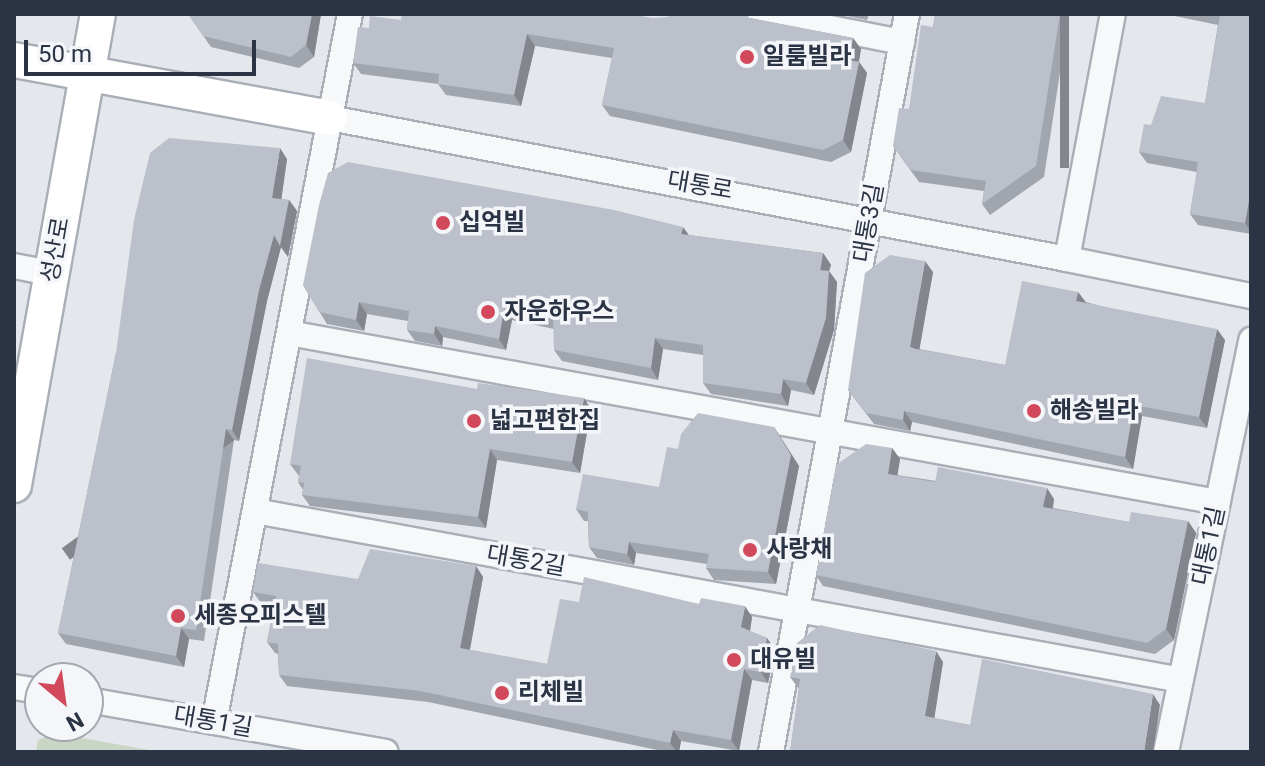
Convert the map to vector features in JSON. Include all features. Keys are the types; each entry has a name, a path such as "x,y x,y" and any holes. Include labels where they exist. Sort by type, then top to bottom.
{"street":[{"name":"성산로","path":"14,485 98,14"},
{"path":"214,722 350,14"},
{"path":"760,14 902,42"},
{"name":"대통3길","path":"771,752 907,14"},
{"path":"1067,259 1113,14"},
{"name":"대통로","path":"14,60 870,218 1251,296"},
{"path":"14,266 51,273"},
{"path":"289,333 1218,502"},
{"name":"대통1길","path":"1166,752 1251,340"},
{"name":"대통2길","path":"255,511 797,611"},
{"path":"797,611 1181,680"},
{"name":"대통1길","path":"104,703 385,752"}],"green space":[{"path":"38,742 104,742 160,752 36,752"}],"building":[{"path":"188,14 312,14 306,45 291,57 203,36"},
{"path":"402,14 629,14 652,18 668,17 669,14 747,14 749,18 853,38 849,60 859,62 843,140 823,150 602,105 614,48 527,34 514,95 438,84 439,74 353,63 358,27 369,28 370,16 401,20"},
{"path":"935,14 1060,14 1036,166 982,204 986,181 911,170 893,146 899,108 909,109 921,25 933,27"},
{"path":"1210,14 1251,14 1251,190 1245,223 1190,214 1198,162 1139,152 1144,124 1151,125 1161,96 1205,103 1220,16"},
{"path":"169,138 280,148 272,198 289,200 280,246 274,235 259,290 232,430 226,429 196,630 181,628 176,656 58,633 116,353 134,220 150,153"},
{"path":"348,162 614,210 683,227 681,234 823,253 820,270 829,271 826,318 806,383 783,379 781,394 703,383 703,345 655,338 651,368 554,350 553,319 504,309 499,339 435,326 434,334 407,330 409,311 359,302 356,320 319,312 303,285 328,173"},
{"path":"890,255 925,261 910,347 916,349 1005,365 1022,281 1078,292 1076,301 1217,329 1199,417 1134,405 1125,457 904,411 903,420 866,413 848,390 865,273"},
{"path":"307,358 477,389 478,383 584,398 572,462 490,449 478,517 302,495 304,483 298,482 301,466 290,464"},
{"path":"698,413 774,427 791,455 768,572 706,568 709,554 629,542 627,554 589,547 588,512 576,509 583,474 659,487 667,447 678,449 681,434"},
{"path":"866,444 892,448 888,474 935,482 938,467 1047,488 1043,507 1129,522 1131,512 1188,521 1166,629 1147,643 816,575 836,465"},
{"path":"370,549 476,566 460,648 547,664 560,599 579,602 584,577 699,604 701,598 745,606 741,627 767,638 761,672 744,669 731,740 673,730 670,743 420,691 279,675 278,644 267,642 276,596 253,592 258,563 358,579"},
{"path":"820,625 936,651 925,716 970,725 982,659 1153,694 1144,752 790,752 800,679 790,677 797,643"}],"place":[{"name":"일룸빌라","path":"747,57"},
{"name":"십억빌","path":"443,223"},
{"name":"자운하우스","path":"488,312"},
{"name":"해송빌라","path":"1034,411"},
{"name":"넓고편한집","path":"474,421"},
{"name":"사랑채","path":"750,550"},
{"name":"세종오피스텔","path":"178,616"},
{"name":"대유빌","path":"734,660"},
{"name":"리체빌","path":"502,693"}]}
